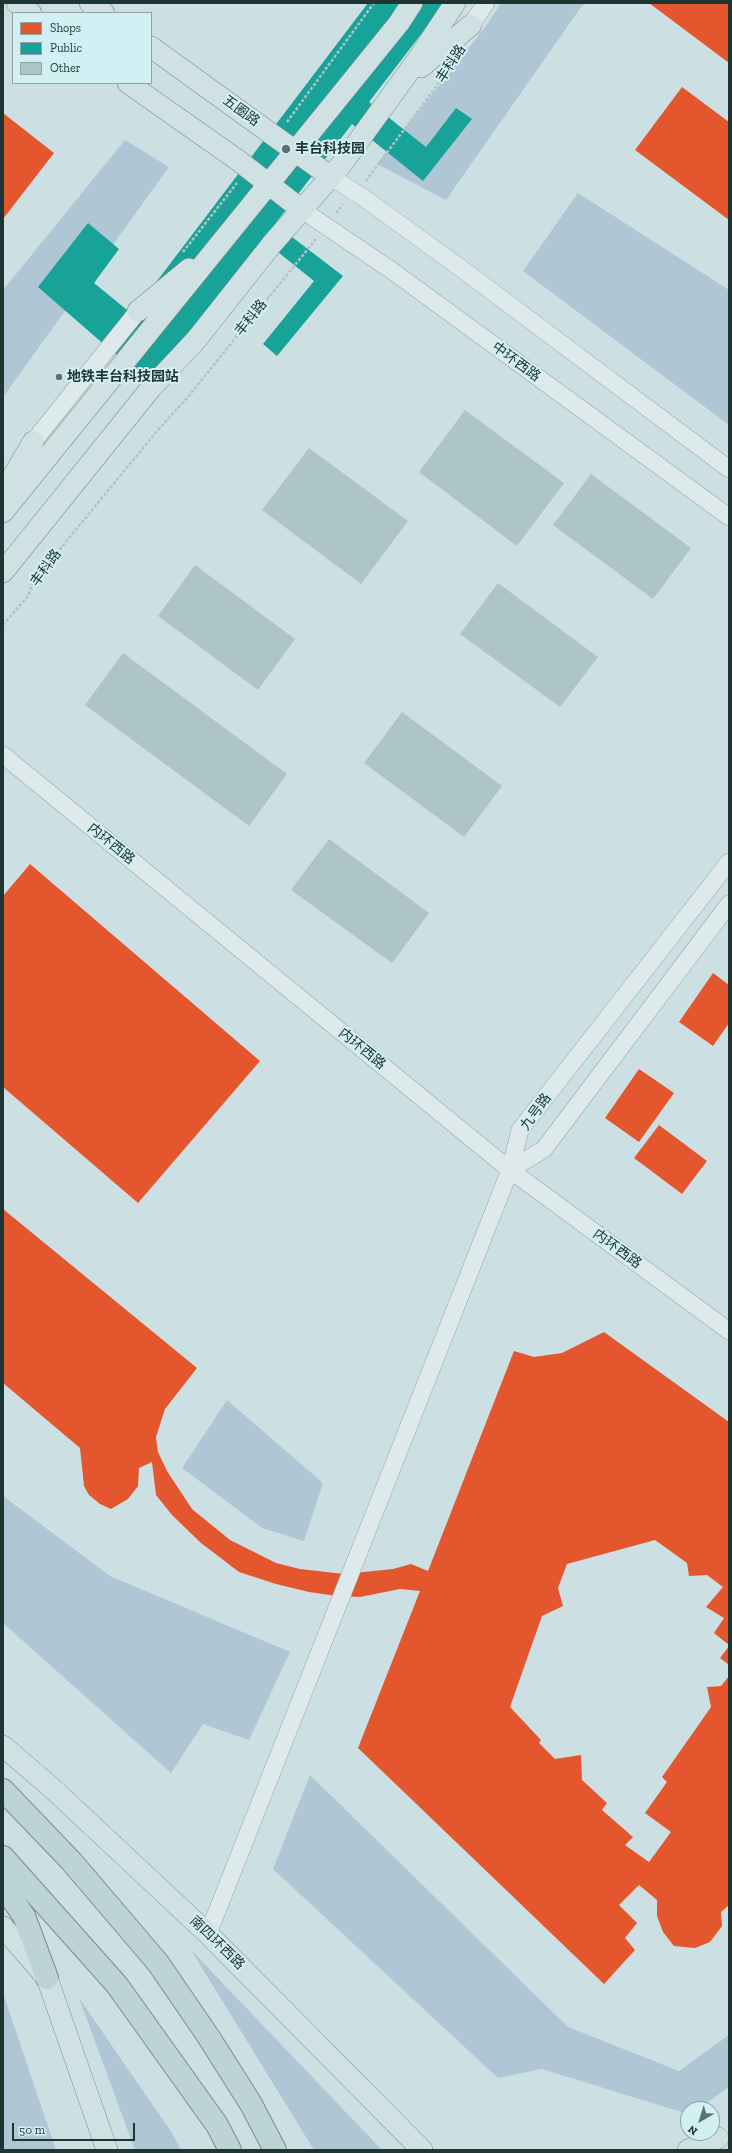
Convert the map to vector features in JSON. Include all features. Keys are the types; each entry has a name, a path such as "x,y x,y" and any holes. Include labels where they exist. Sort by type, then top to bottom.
{"highway":[{"path":"3,1784 20,1808"},
{"path":"3,1790 72,1862 158,1963 208,2036 251,2104 275,2150"},
{"path":"3,1857 117,1985 217,2125 230,2150"},
{"path":"3,1886 24,1916 47,1978"}],"main road":[{"path":"17,3 30,12"},
{"path":"90,3 103,12"},
{"path":"3,512 399,23 412,3"},
{"name":"丰科路","path":"3,572 150,388 196,340 272,244 331,177 399,86 456,3"},
{"path":"399,86 471,25"},
{"name":"五圈路","path":"152,48 331,177"},
{"path":"129,84 269,184 302,210"},
{"path":"138,311 189,269 213,254"},
{"path":"3,493 33,442"},
{"name":"南四环西路","path":"3,1746 53,1789 208,1934 422,2150"},
{"path":"3,1927 47,1978 107,2150"},
{"path":"688,2150 713,2141"}],"street":[{"path":"471,25 486,3"},
{"path":"331,177 354,191 729,468"},
{"name":"中环西路","path":"302,210 729,517"},
{"path":"33,442 138,311"},
{"name":"内环西路","path":"3,756 510,1170 729,1331"},
{"name":"九号路","path":"510,1170 520,1130 729,862"},
{"name":"九号路","path":"510,1170 544,1149 729,904"},
{"path":"208,1934 510,1170"}],"path":[{"name":"丰科路","path":"3,625 28,596 33,582 157,431 187,398 354,191 369,178 450,68"}],"shaded area":[{"path":"501,3 584,3 446,200 377,164 486,26"},
{"path":"125,140 169,167 3,397 3,290"},
{"path":"578,193 729,290 729,425 523,271"},
{"path":"227,1400 323,1483 304,1541 262,1528 182,1468"},
{"path":"3,1496 110,1576 290,1652 249,1740 203,1724 171,1773 3,1623"},
{"path":"310,1775 568,2027 679,2071 729,2035 729,2087 709,2101 680,2101 680,2112 542,2069 498,2078 273,1869"},
{"path":"191,1950 382,2150 314,2150"},
{"path":"3,1993 56,2150 3,2150"},
{"path":"79,1998 172,2133 181,2150 135,2150"}],"building: Shops":[{"path":"649,3 729,3 729,63"},
{"path":"682,87 729,122 729,220 635,150"},
{"path":"3,113 54,153 3,219"},
{"path":"30,864 260,1061 138,1203 3,1087 3,896"},
{"path":"713,973 729,985 729,1023 713,1046 679,1022"},
{"path":"639,1069 674,1093 639,1142 605,1118"},
{"path":"659,1125 707,1161 682,1194 634,1158"},
{"path":"3,1209 197,1368 165,1409 156,1437 158,1452 167,1471 192,1509 230,1540 276,1563 300,1569 344,1574 393,1569 411,1564 428,1571 514,1351 534,1357 562,1353 604,1332 729,1422 729,1645 714,1633 724,1618 706,1607 723,1587 707,1575 689,1576 687,1563 655,1540 567,1564 558,1588 563,1606 542,1616 510,1707 541,1740 539,1743 555,1759 581,1755 582,1780 607,1803 602,1810 633,1837 625,1845 649,1862 671,1832 645,1813 667,1782 662,1777 711,1707 707,1687 721,1686 729,1676 729,1905 721,1912 722,1926 710,1942 695,1948 674,1946 663,1932 657,1916 657,1900 639,1885 619,1905 637,1923 625,1938 635,1950 604,1984 358,1748 420,1591 400,1589 360,1597 337,1596 309,1592 276,1584 239,1572 201,1543 172,1515 156,1495 152,1462 139,1468 138,1486 128,1499 111,1509 100,1504 89,1495 84,1486 80,1448 3,1383"},
{"path":"729,1646 729,1665 720,1658"}],"building: Public":[{"path":"368,3 445,3 369,102 426,147 456,108 472,119 423,181 352,124 275,224 343,276 277,356 263,344 314,281 263,240 153,383 107,347 38,287 88,223 119,249 94,283 132,314"}],"building: Other":[{"path":"465,410 564,483 517,546 419,472"},
{"path":"309,448 408,521 361,584 262,510"},
{"path":"591,474 691,548 653,599 553,525"},
{"path":"195,565 295,639 258,690 158,616"},
{"path":"498,583 598,657 560,707 460,634"},
{"path":"123,653 287,774 249,826 85,705"},
{"path":"402,712 502,786 464,837 364,763"},
{"path":"329,839 429,913 392,963 291,890"}],"place":[{"name":"丰台科技园","path":"286,149"},
{"name":"地铁丰台科技园站","path":"59,377"}]}
